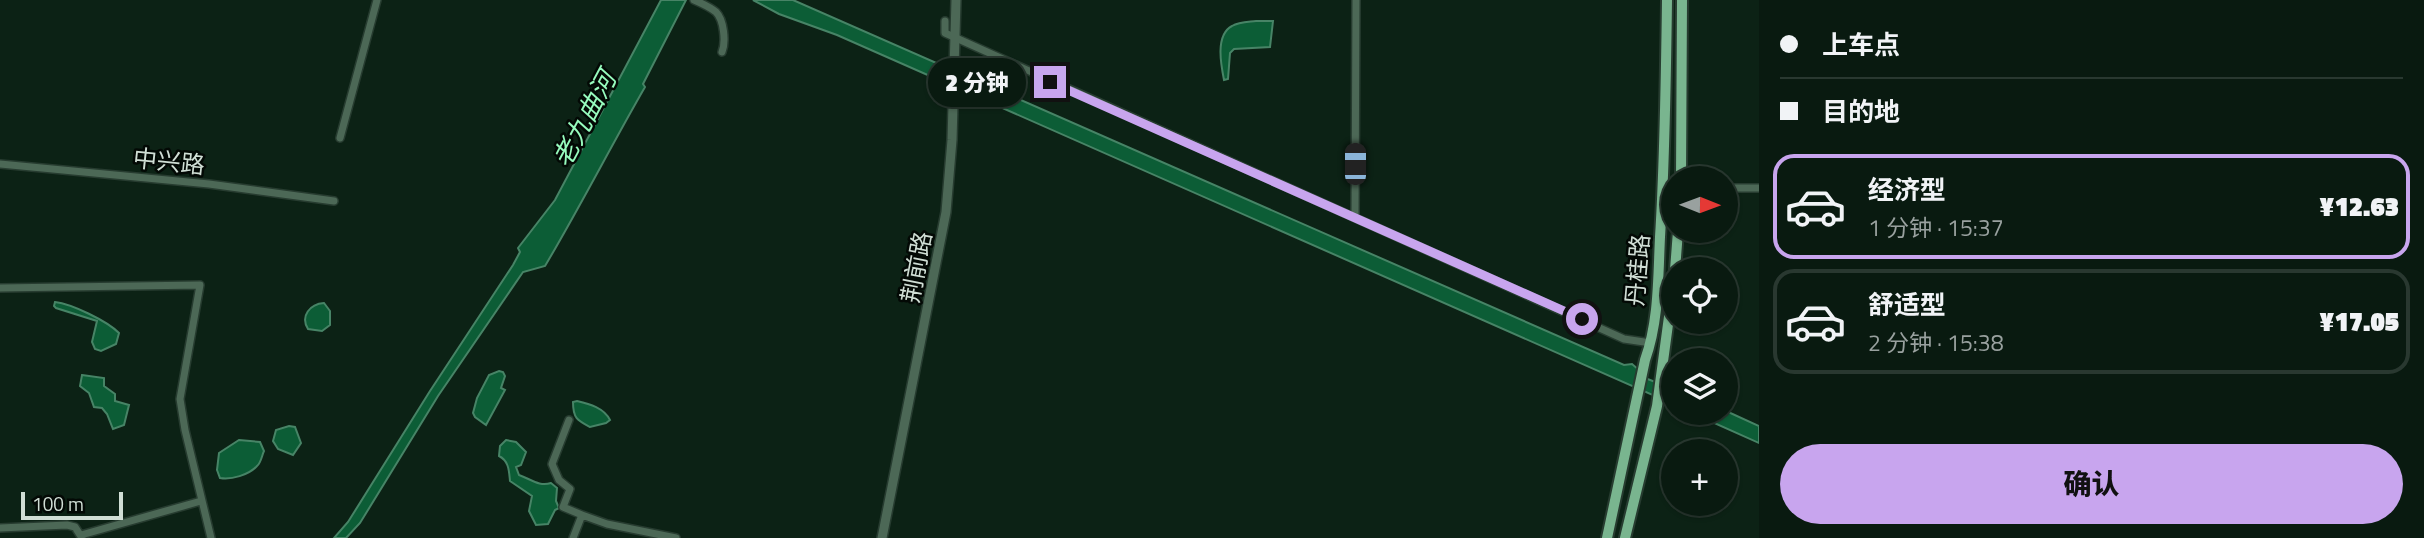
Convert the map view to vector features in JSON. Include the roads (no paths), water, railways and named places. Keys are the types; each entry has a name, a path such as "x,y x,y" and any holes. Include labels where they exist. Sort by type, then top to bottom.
{"main road":[{"name":"丹桂路","path":"1607,538 1644,360 1651,343 1657,290 1664,183 1667,0"},
{"path":"1681,166 1682,0"},
{"name":"丹桂路","path":"1625,538 1657,407 1667,334"}],"street":[{"path":"340,138 377,0"},
{"path":"694,0 715,11 720,18 724,46 722,52"},
{"name":"荆前路","path":"882,538 946,212 953,140 956,0"},
{"path":"1355,218 1356,0"},
{"path":"946,21 945,33 955,38 1624,339 1651,343"},
{"name":"中兴路","path":"0,164 209,184 334,201"},
{"path":"1738,188 1759,188"},
{"path":"0,288 200,285 180,399 211,538"},
{"path":"569,420 552,464 559,480 569,489 563,507 607,524 677,538"},
{"path":"0,528 67,525 75,527 82,537 201,500"},
{"path":"573,538 582,515"}],"water label":[{"name":"老九曲河","path":"584,119"}]}
